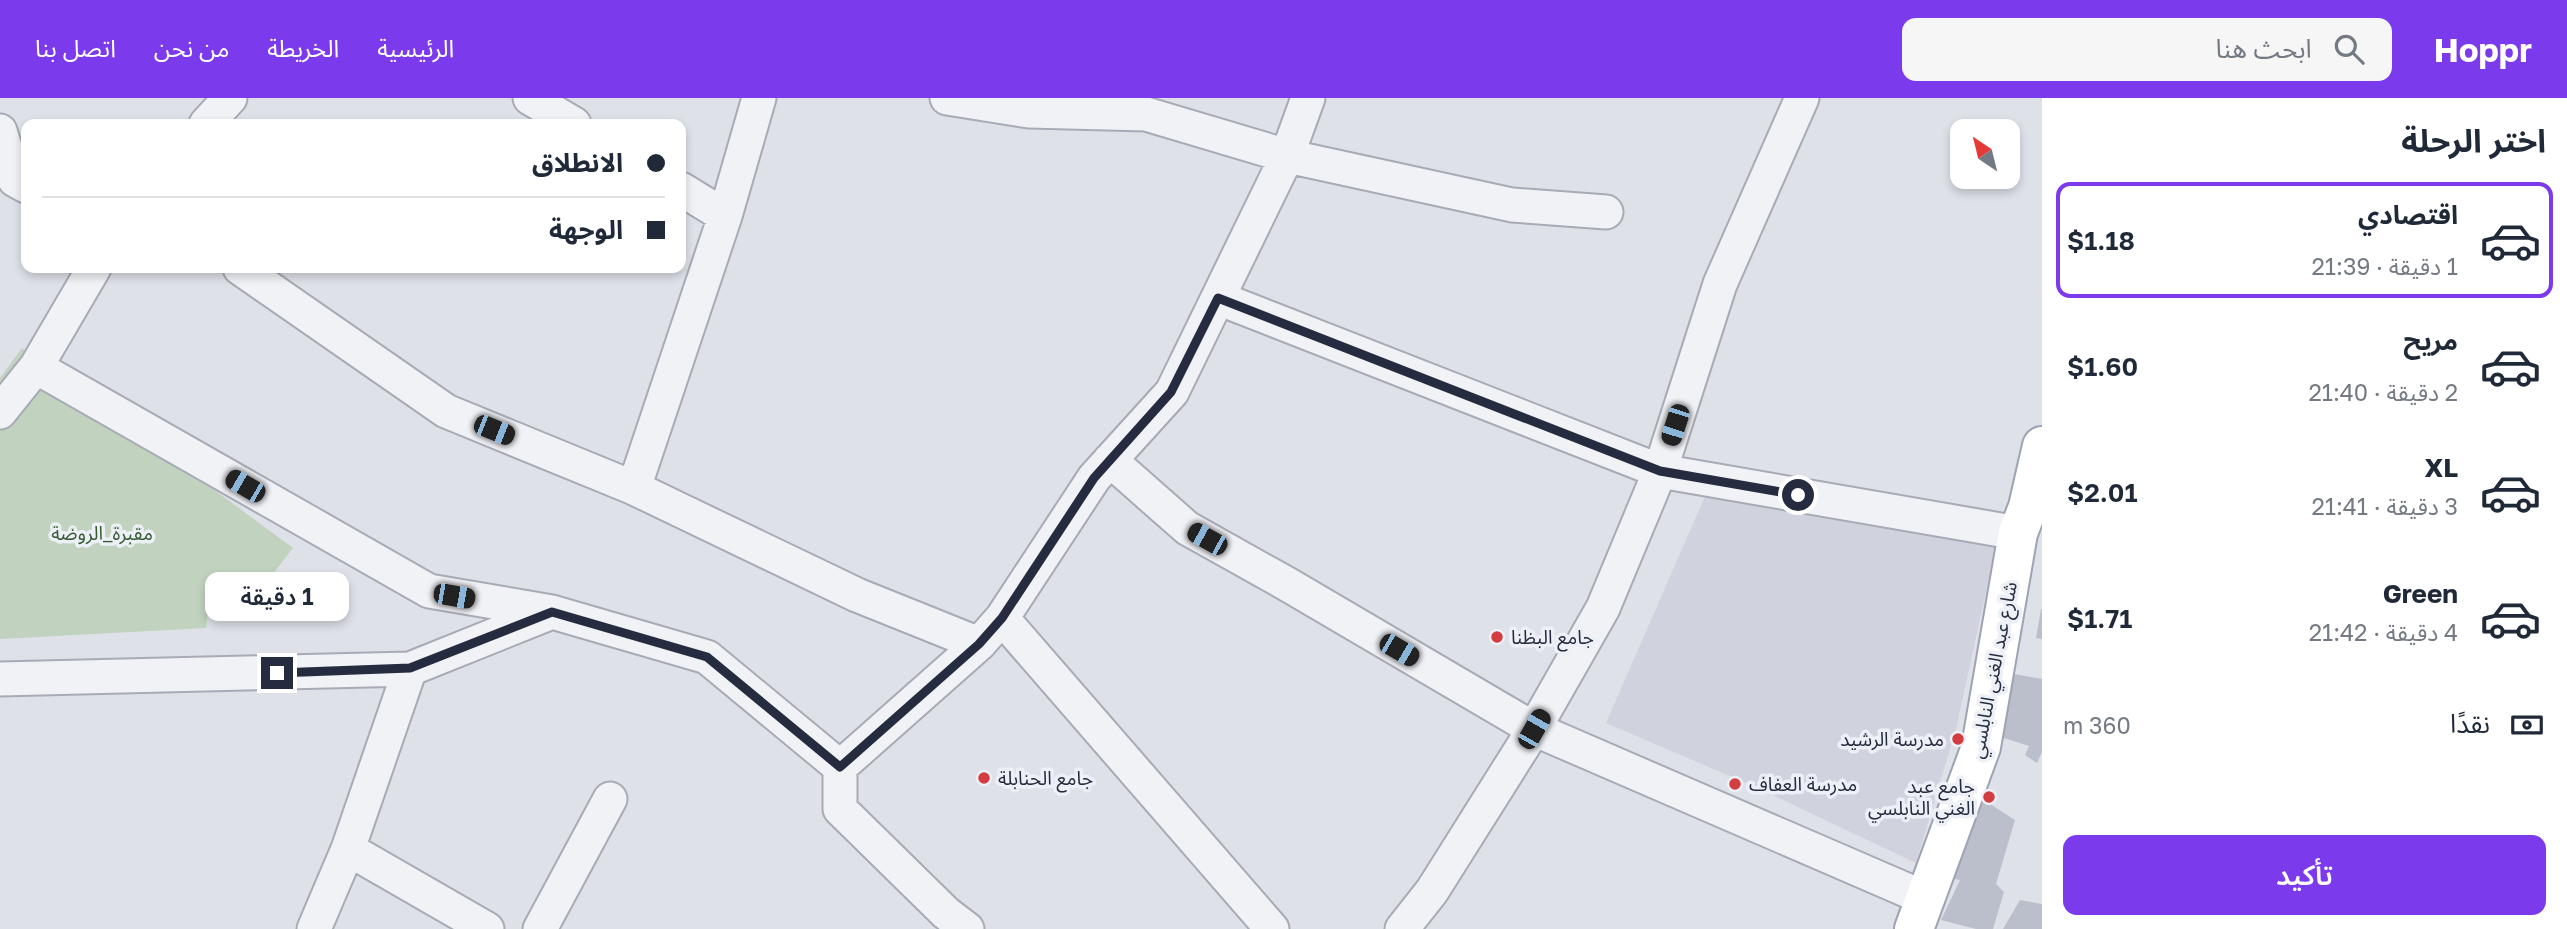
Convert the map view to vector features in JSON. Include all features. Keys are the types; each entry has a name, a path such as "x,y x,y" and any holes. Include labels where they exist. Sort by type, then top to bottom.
{"main road":[{"name":"شارع عبد الغني النابلسي","path":"1920,914 1981,747 2030,517 2042,446"}],"street":[{"path":"211,119 230,98"},
{"path":"530,98 566,119"},
{"path":"634,488 725,216 758,98"},
{"path":"947,98 1029,111 1146,114 1287,156 1512,205 1606,212"},
{"path":"949,924 840,809 840,767 979,644 1002,618 1094,478 1171,392 1287,156 1308,98"},
{"path":"1402,929 1432,891 1534,729 1603,608 1660,471 1720,284 1802,98"},
{"path":"0,131 15,180 21,183"},
{"path":"686,192 725,216"},
{"path":"0,412 36,367 91,273"},
{"path":"247,273 446,411 634,488 858,595 979,644"},
{"path":"1218,298 1660,471 2030,517"},
{"path":"36,367 429,592 552,612 707,657 840,767"},
{"path":"1110,460 1187,528 1534,729 1920,914"},
{"path":"0,679 410,668 552,612"},
{"path":"1002,618 1272,929"},
{"path":"314,929 348,849 410,668"},
{"path":"540,929 610,799"},
{"path":"348,849 487,929"}],"shaded area":[{"path":"1713,478 1998,536 1956,729 1916,863 1751,785 1606,723"}],"green space":[{"name":"مقبرة_الروضة","path":"22,348 293,548 273,574 212,581 206,628 0,639 0,378"}],"building":[{"path":"2042,609 2042,639 2036,638"},
{"path":"2014,674 2042,679 2042,752 2037,763 2025,755 2029,746 1991,734"},
{"path":"1973,793 2015,820 1996,884 2004,892 1993,929 1976,929 1941,920 1960,880 1940,876"},
{"path":"2020,900 2042,904 2042,929 2003,929"}],"place":[{"name":"جامع البظنا","path":"1497,637"},
{"name":"مدرسة الرشيد","path":"1958,739"},
{"name":"جامع الحنابلة","path":"984,778"},
{"name":"مدرسة العفاف","path":"1735,784"},
{"name":"جامع عبد الغني النابلسي","path":"1989,797"}],"route":[{"path":"277,673 410,668 552,612 707,657 840,767 979,644 1002,618 1094,478 1171,392 1218,298 1660,471 1798,495"}]}
